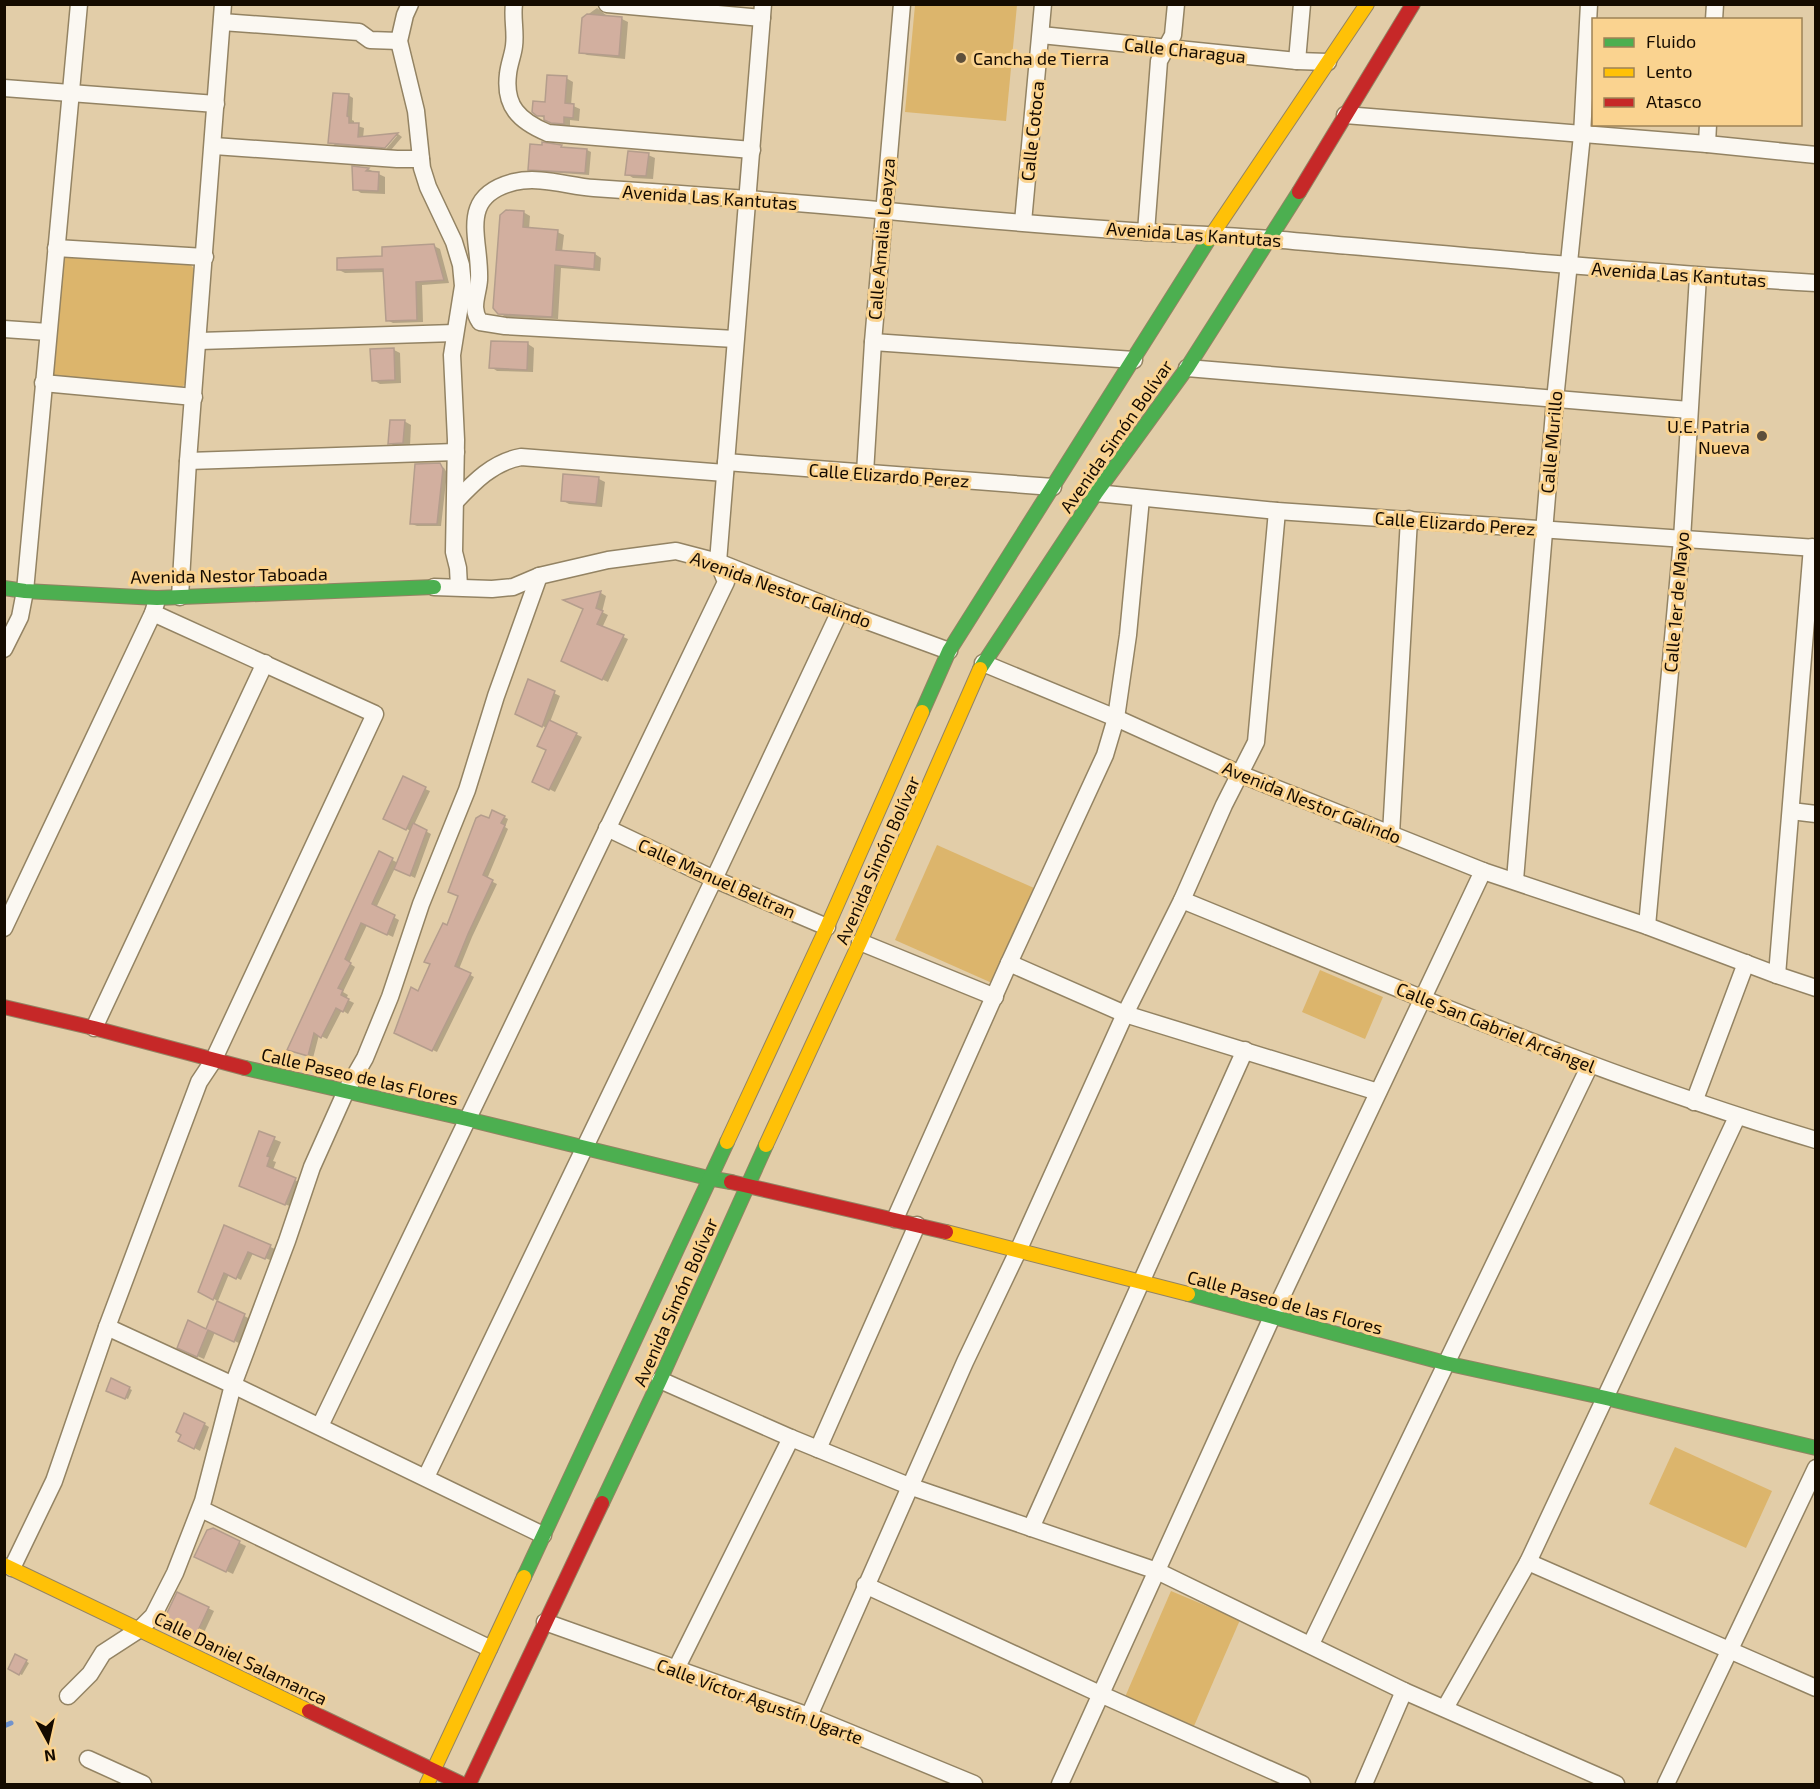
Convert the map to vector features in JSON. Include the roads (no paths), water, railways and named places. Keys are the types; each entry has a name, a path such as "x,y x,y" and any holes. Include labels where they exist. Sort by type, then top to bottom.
{"street":[{"path":"4,649 20,617 25,591 78,4"},
{"path":"180,597 188,461 214,146 223,4"},
{"path":"410,4 399,41 416,111 421,159 428,188 454,242 461,265 463,286 452,354 456,452 454,552 459,587"},
{"path":"514,4 514,47 508,73 507,93 513,108 533,127 548,133 752,150"},
{"path":"320,1426 726,582 718,562 763,11 607,4"},
{"name":"Calle Amalia Loayza","path":"865,473 883,211 902,4"},
{"name":"Calle Cotoca","path":"1023,222 1043,4"},
{"path":"1146,232 1159,61 1173,35 1176,4"},
{"path":"1298,61 1302,4"},
{"name":"Avenida Simón Bolívar","path":"427,1785 826,927 949,651 1212,235 1367,4"},
{"name":"Avenida Simón Bolívar","path":"470,1785 544,1622 660,1380 861,942 983,663 1096,493 1186,368 1270,239 1413,4"},
{"name":"Calle Murillo","path":"1515,880 1555,400 1582,135 1590,4"},
{"path":"222,22 359,32 370,40 399,41"},
{"name":"Calle Charagua","path":"1041,35 1298,61 1328,62"},
{"path":"4,88 216,104"},
{"path":"1345,115 1707,144 1815,155"},
{"path":"1707,144 1708,126"},
{"path":"214,146 421,159"},
{"name":"Avenida Las Kantutas","path":"735,339 505,326 480,322 474,308 479,278 474,228 477,211 484,199 499,188 514,182 532,180 573,186 748,198 883,211 1146,232 1270,239 1569,267 1815,284"},
{"path":"57,248 205,257"},
{"name":"Calle 1er de Mayo","path":"1647,926 1682,539 1698,276"},
{"path":"4,329 48,332"},
{"path":"199,341 455,333"},
{"path":"873,342 1134,360"},
{"path":"1186,368 1689,410"},
{"path":"43,383 194,397"},
{"path":"188,461 456,452"},
{"name":"Calle Elizardo Perez","path":"456,501 498,464 520,457 865,473 1053,488"},
{"name":"Calle Elizardo Perez","path":"1096,493 1277,511 1814,547"},
{"path":"895,1219 1105,755 1116,717 1128,635 1141,498"},
{"path":"809,1716 965,1362 1125,1014 1182,900 1224,805 1256,742 1277,511"},
{"path":"1391,834 1409,519"},
{"path":"1777,975 1791,812 1808,684 1814,547"},
{"name":"Avenida Nestor Galindo","path":"434,587 492,589 513,587 539,576 608,560 676,551 718,562 840,611 949,651"},
{"path":"68,1695 90,1674 104,1653 140,1629 153,1616 164,1597 201,1509 233,1385 312,1167 346,1091 365,1058 390,997 425,894 467,790 496,696 539,576"},
{"name":"Avenida Nestor Taboada","path":"4,588 155,605 180,597 434,587"},
{"path":"4,928 155,605 265,663 375,714 213,1061 199,1082 107,1327 54,1481 8,1566"},
{"path":"426,1477 714,879 840,611"},
{"path":"949,651 983,663"},
{"path":"94,1028 265,663"},
{"name":"Avenida Nestor Galindo","path":"983,663 1116,717 1240,774 1483,871 1647,926 1815,988"},
{"path":"1791,812 1815,814"},
{"name":"Calle Manuel Beltran","path":"607,828 714,879 826,927"},
{"path":"1059,1785 1272,1317 1483,871"},
{"name":"Calle San Gabriel Arcángel","path":"1182,900 1590,1065 1737,1117 1815,1140"},
{"path":"861,942 995,997"},
{"path":"1009,963 1125,1014 1378,1092"},
{"path":"1694,1102 1746,963"},
{"name":"Calle Paseo de las Flores","path":"4,1007 94,1028 213,1061 467,1119 708,1178 748,1184 895,1219 1445,1363 1606,1398 1815,1448"},
{"path":"1031,1528 1245,1050"},
{"path":"1311,1644 1590,1065"},
{"path":"1445,1708 1528,1562 1737,1117"},
{"path":"818,1449 917,1225"},
{"path":"107,1327 320,1426 543,1535"},
{"path":"660,1380 791,1438 909,1486 1157,1571 1404,1691 1616,1785"},
{"path":"676,1669 791,1438"},
{"path":"1666,1785 1815,1468"},
{"path":"201,1509 489,1648"},
{"path":"1528,1562 1815,1688"},
{"name":"Calle Daniel Salamanca","path":"8,1566 462,1785"},
{"path":"865,1585 1302,1785"},
{"name":"Calle Víctor Agustín Ugarte","path":"544,1622 809,1716 974,1785"},
{"path":"1364,1785 1404,1691"},
{"path":"88,1759 143,1785"}],"waterway":[{"path":"4,1726 11,1723"}],"place":[{"name":"Cancha de Tierra","path":"961,58"},
{"name":"U.E. Patria Nueva","path":"1762,436"}]}
